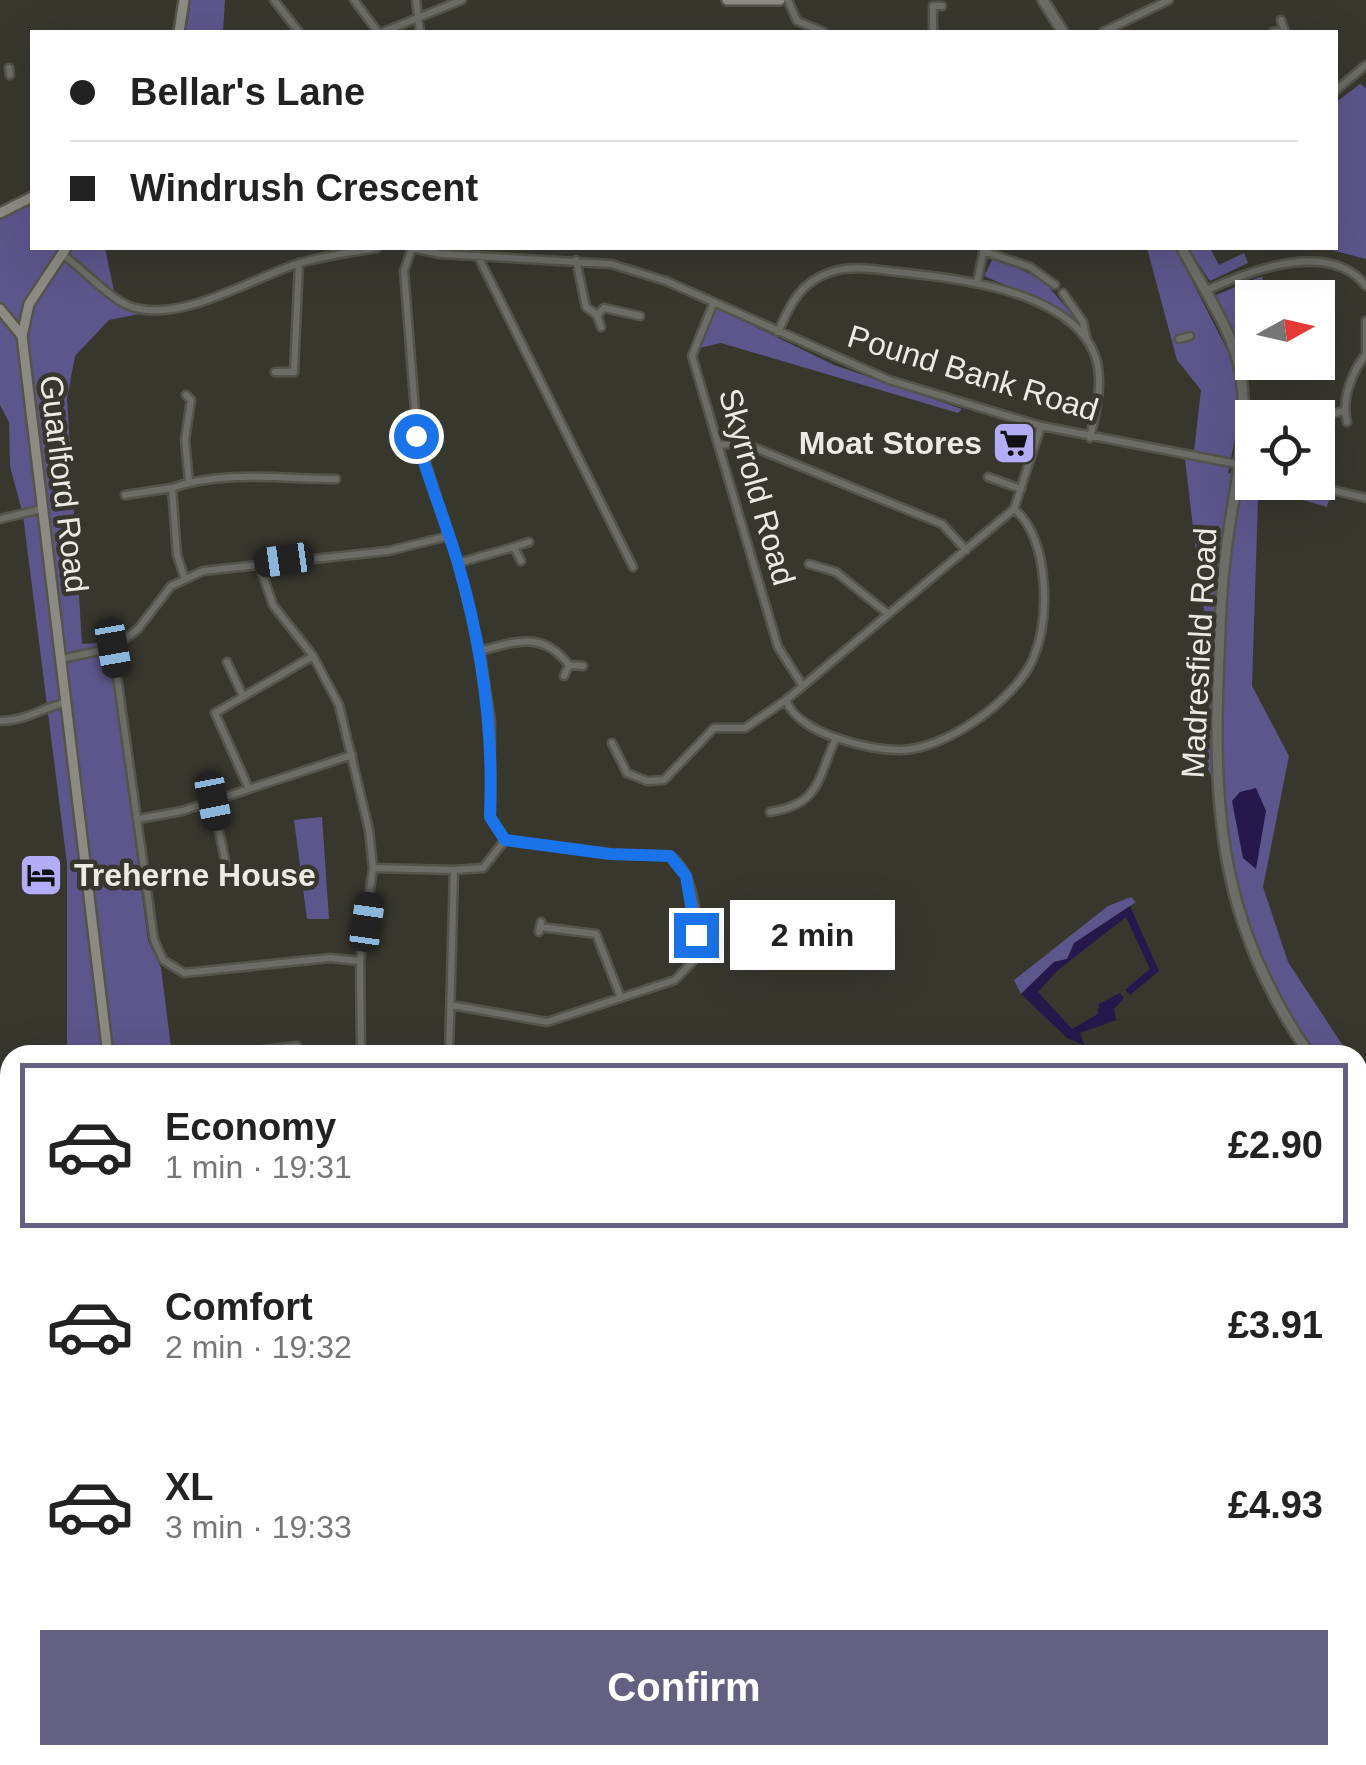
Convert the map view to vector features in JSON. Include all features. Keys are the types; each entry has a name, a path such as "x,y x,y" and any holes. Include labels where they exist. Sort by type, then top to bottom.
{"main road":[{"path":"179,30 184,0"},
{"path":"727,0 780,0"},
{"path":"0,213 30,198"},
{"path":"22,336 29,304 64,251"},
{"path":"0,309 22,336"},
{"name":"Guarlford Road","path":"22,336 107,1045"}],"street":[{"path":"274,0 297,30"},
{"path":"354,0 378,30"},
{"path":"416,0 419,30"},
{"path":"387,30 417,22 462,0"},
{"path":"788,0 797,22 819,30"},
{"path":"1043,0 1061,30"},
{"path":"1108,30 1169,0"},
{"path":"933,30 933,6 942,6"},
{"path":"1281,20 1284,30"},
{"path":"1338,88 1366,65"},
{"path":"64,251 117,300 134,308 177,306 235,292 299,264 367,250"},
{"path":"411,250 404,271 416,436 450,536 480,651 491,722 490,817 505,840 610,854 660,852 682,868 694,918 695,959 675,980 547,1022 451,1005"},
{"name":"Pound Bank Road","path":"428,250 478,256 503,252 576,260 666,280 871,374 1041,426 1235,464"},
{"path":"976,282 983,250"},
{"path":"986,250 1030,267 1054,285"},
{"name":"Madresfield Road","path":"1183,250 1240,368 1243,400"},
{"path":"478,256 633,567"},
{"path":"576,260 586,308 597,314 602,327"},
{"path":"274,372 294,372 299,264"},
{"path":"1204,292 1256,269 1286,264 1345,269 1366,286"},
{"path":"778,332 791,301 807,284 832,272 882,270 976,282 1047,307 1088,342"},
{"path":"1063,293 1083,322 1097,361 1100,385 1090,438"},
{"name":"Skyrrold Road","path":"714,302 692,356 778,647 801,683"},
{"path":"597,314 604,308 640,316"},
{"path":"1347,422 1344,411 1354,372 1366,354 1366,321"},
{"path":"1179,339 1190,336"},
{"path":"189,482 184,440 193,397"},
{"path":"1335,413 1344,411"},
{"path":"612,743 628,774 647,781 664,780 714,728 744,728 786,700 801,683 1014,508 1041,426"},
{"path":"718,445 744,443 942,524 966,550"},
{"path":"988,477 1021,488"},
{"path":"126,495 189,482 336,479"},
{"name":"Madresfield Road","path":"1235,480 1222,586 1215,769 1219,823 1237,908 1255,964 1304,1045"},
{"path":"172,488 177,555 185,579"},
{"path":"1335,491 1366,498"},
{"path":"786,700 792,712 836,738 902,751 935,743 966,726 1017,684 1041,636 1046,601 1039,554 1014,508"},
{"path":"0,519 42,509"},
{"path":"61,659 113,648 138,629 171,586 203,571 388,551 450,536"},
{"path":"458,563 529,542"},
{"path":"514,548 521,560"},
{"path":"260,563 272,606 313,656 339,705 352,755 373,868 360,962 361,1045"},
{"path":"809,564 836,572 887,613"},
{"path":"480,651 523,639 543,642 557,649 569,665 583,666"},
{"path":"113,648 154,940 163,960 184,974 330,958 360,962"},
{"path":"250,790 215,713 313,656"},
{"path":"226,662 243,696"},
{"path":"564,676 569,665"},
{"path":"0,722 33,717 43,708 66,702"},
{"path":"770,812 798,806 810,796 836,738"},
{"path":"139,819 250,790 352,755"},
{"path":"213,801 229,880 285,876"},
{"path":"373,868 483,868 505,840"},
{"path":"449,1045 454,870"},
{"path":"540,927 596,934 620,998"}],"shaded area":[{"path":"191,0 225,0 223,30 186,30"},
{"path":"1360,84 1366,88 1366,259 1332,250 1338,250 1338,101"},
{"path":"30,202 30,250 105,250 114,291 145,313 109,320 75,356 67,398 82,644 109,642 148,941 161,968 171,1045 67,1045 67,864 23,515 10,466 9,422 0,405 0,216"},
{"path":"1148,250 1176,250 1235,365 1238,400 1228,473 1235,474 1235,500 1258,500 1252,686 1289,756 1263,887 1288,962 1342,1045 1308,1045 1261,970 1240,904 1219,793 1200,752 1216,674 1200,588 1185,459 1193,460 1201,390 1177,360"},
{"path":"1189,250 1211,250 1219,265 1244,253 1248,263 1210,281"},
{"path":"993,258 1042,279 1081,325 1048,303 984,276"},
{"path":"1235,287 1235,340 1216,295"},
{"path":"717,308 834,365 962,409 958,413 721,343 699,348"},
{"path":"1303,500 1329,500 1327,507"},
{"path":"1256,788 1266,811 1256,869 1243,858 1232,801 1240,792"},
{"path":"322,817 329,919 307,919 294,820"},
{"path":"1131,897 1136,902 1075,943 1067,959 1054,962 1021,994 1014,980 1108,906"},
{"path":"1130,906 1159,971 1130,995 1125,990 1150,969 1126,917 1058,970 1038,992 1072,1029 1098,1014 1099,1004 1120,993 1124,998 1114,1009 1116,1020 1080,1033 1084,1045 1067,1038 1021,994 1054,962 1067,959 1074,943"}],"place":[{"name":"Moat Stores","path":"1014,443"},
{"name":"Treherne House","path":"41,875"}],"route":[{"path":"416,436 430,488 450,536 480,651 491,722 490,817 495,828 505,840 610,854 660,852 670,856 686,876 696,935"}]}
